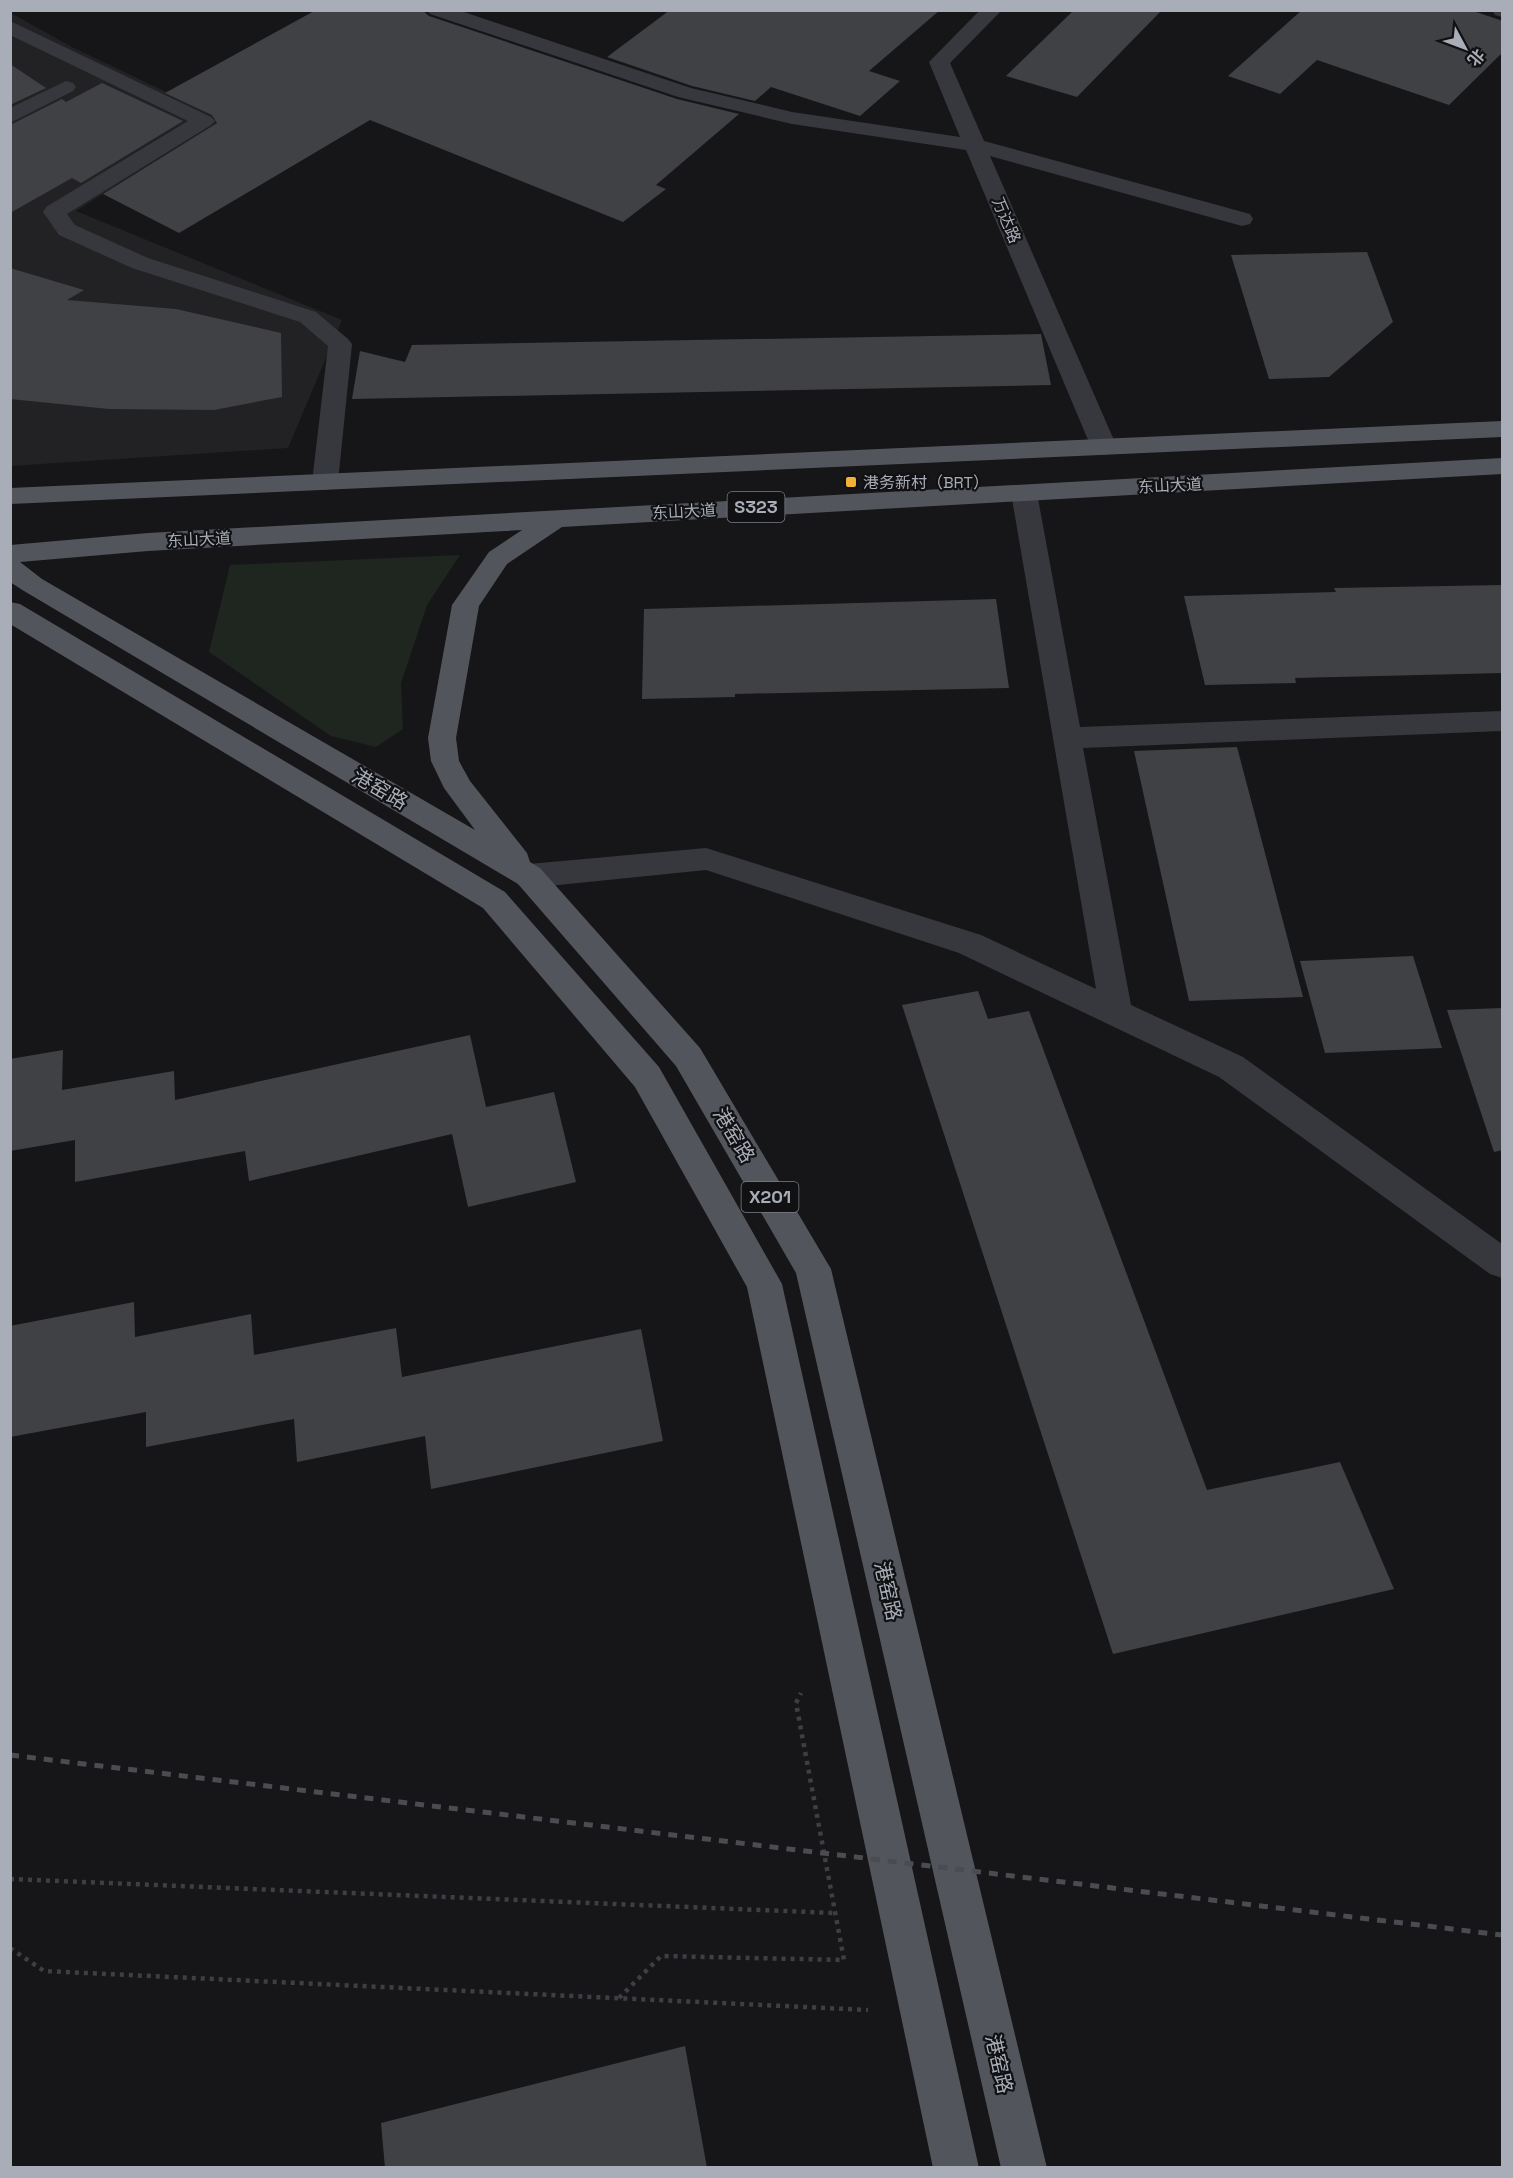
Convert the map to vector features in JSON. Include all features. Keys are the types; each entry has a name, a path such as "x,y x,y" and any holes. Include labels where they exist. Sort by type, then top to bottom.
{"main road":[{"name":"S323","path":"10,496 1503,429"},
{"name":"东山大道","path":"10,554 148,542 1503,466"},
{"path":"529,876 459,788 445,761 442,738 466,605 498,558 557,518"},
{"name":"港窑路","path":"10,568 33,585 529,876 688,1057 813,1269 1024,2168"},
{"name":"港窑路","path":"10,611 494,900 647,1077 764,1284 956,2168"}],"street":[{"path":"437,10 477,16 685,93 792,118 974,145 1242,219"},
{"name":"万达路","path":"992,10 939,62 1104,447"},
{"path":"10,27 204,120 54,212 67,230 140,263 308,317 340,344 325,482"},
{"path":"10,117 66,87"},
{"path":"1024,493 1116,1013"},
{"path":"1068,738 1503,721"},
{"path":"529,876 706,859 970,944 1231,1067 1503,1263"}],"path":[{"path":"619,1998 661,1956 844,1960 833,1913 796,1703 837,1619"},
{"path":"10,1879 833,1913"},
{"path":"10,1948 44,1971 923,2013"}],"shaded area":[{"path":"11,13 72,47 223,119 76,211 342,320 288,448 11,466"},
{"path":"460,555 427,605 401,683 403,729 376,747 331,736 209,652 230,565"}],"building":[{"path":"316,10 422,10 429,16 677,99 739,114 656,185 666,189 623,222 370,120 179,233 103,194 217,123 212,115 165,93"},
{"path":"670,10 940,10 869,71 900,81 860,116 771,87 755,101 692,86 607,57"},
{"path":"1074,10 1162,10 1077,97 1006,76"},
{"path":"1302,10 1470,10 1503,21 1503,52 1449,105 1317,60 1280,94 1228,76"},
{"path":"10,64 46,88 10,105"},
{"path":"102,83 183,121 81,183 72,178 10,213 10,125 62,99 66,102"},
{"path":"1367,252 1393,322 1329,377 1269,379 1231,255"},
{"path":"10,268 84,290 67,300 176,309 281,333 282,397 214,410 109,409 10,399"},
{"path":"1041,334 1051,385 352,399 360,351 405,362 412,345"},
{"path":"1503,585 1503,673 1295,678 1296,683 1205,685 1184,596 1336,592 1334,588"},
{"path":"996,599 1009,688 735,694 735,697 642,699 644,609"},
{"path":"1237,747 1303,997 1189,1001 1134,751"},
{"path":"1413,956 1442,1048 1325,1053 1300,961"},
{"path":"978,991 988,1019 1029,1011 1207,1490 1340,1462 1394,1589 1113,1654 902,1005"},
{"path":"1503,1008 1503,1150 1494,1152 1447,1010"},
{"path":"470,1035 486,1107 554,1092 576,1182 468,1207 452,1134 249,1181 245,1151 75,1182 75,1140 10,1151 10,1059 63,1050 62,1090 174,1071 175,1100"},
{"path":"134,1302 135,1337 251,1314 254,1355 396,1328 402,1377 641,1329 663,1441 431,1489 425,1436 297,1462 294,1419 146,1447 146,1412 10,1437 10,1326"},
{"path":"685,2046 707,2168 385,2168 381,2123"}],"railway":[{"path":"10,1755 1502,1935"}],"place":[{"name":"港务新村（BRT）","path":"851,482"}]}
